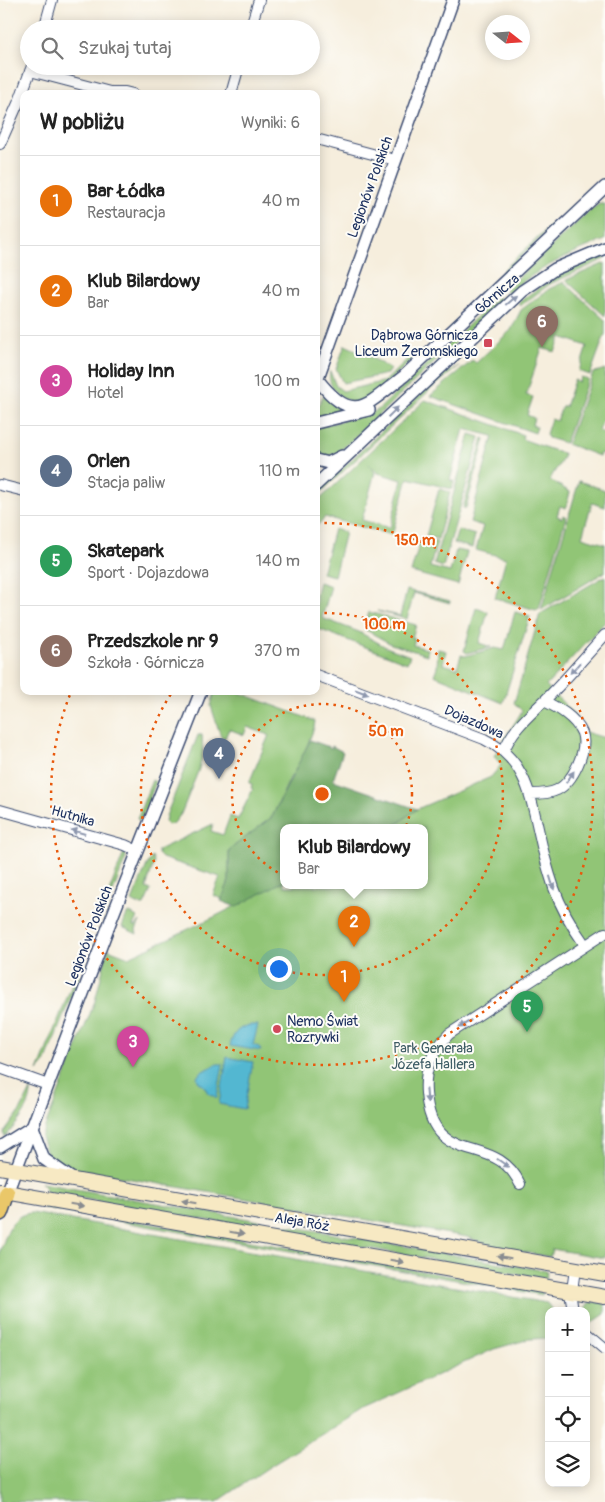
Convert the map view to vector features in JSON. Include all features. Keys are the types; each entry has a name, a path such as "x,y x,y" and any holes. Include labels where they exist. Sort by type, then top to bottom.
{"main road":[{"name":"Aleja Róż","path":"0,1168 605,1274"},
{"name":"Aleja Róż","path":"4,1192 605,1297"},
{"path":"0,1213 4,1192"}],"street":[{"path":"46,20 52,0"},
{"path":"253,20 259,0"},
{"name":"Legionów Polskich","path":"320,373 453,0"},
{"path":"22,90 29,75"},
{"path":"52,75 103,90"},
{"path":"232,90 236,75"},
{"path":"0,144 20,96"},
{"path":"320,140 395,160"},
{"name":"Górnicza","path":"320,423 372,409 404,376 605,188"},
{"name":"Górnicza","path":"320,482 522,291 556,269 605,248"},
{"name":"Górnicza","path":"320,385 341,404 353,407 368,403 404,376"},
{"name":"Górnicza","path":"320,461 333,461 358,445"},
{"path":"0,485 20,490"},
{"path":"504,751 508,740 515,730 605,635"},
{"name":"Dojazdowa","path":"320,677 484,739 504,751 520,770 531,797 555,891 562,907 585,945"},
{"name":"Legionów Polskich","path":"4,1192 32,1127 199,695"},
{"path":"531,797 555,791 565,784 574,772 583,745 582,734 571,719 559,709 544,701"},
{"name":"Hutnika","path":"0,810 138,850"},
{"path":"520,1184 515,1173 500,1160 456,1144 444,1137 433,1123 427,1103 427,1073 436,1049 449,1034 605,933"},
{"path":"0,1068 48,1085"},
{"path":"0,1147 32,1127 44,1159 77,1182"},
{"path":"572,1307 571,1298 576,1269"},
{"path":"590,1335 605,1348"}],"green space":[{"path":"599,204 605,204 605,240 554,262 530,276 508,293 505,290 589,211"},
{"path":"557,220 504,273 502,271"},
{"path":"605,255 605,259 550,284 520,306 518,303 559,275"},
{"path":"605,263 605,316 566,280"},
{"path":"564,282 605,320 605,334 590,375 579,371 587,346 561,337 555,352 542,348 526,395 533,397 527,415 534,418 532,425 537,427 535,433 430,396 473,360 476,363 511,330 521,310 549,289"},
{"path":"498,297 501,300 339,452 327,457 320,456 320,426 370,414 379,409"},
{"path":"345,345 369,356 390,369 387,374 343,383 336,369"},
{"path":"416,351 419,353 371,398 353,403 339,395 330,382 330,371 336,386 343,391 385,381"},
{"path":"459,366 431,389 320,493 320,489 439,377"},
{"path":"605,369 605,414 599,431 605,434 605,455 600,453 599,456 567,444 593,373"},
{"path":"581,377 588,379 565,443 548,438 546,434 551,419 557,421 562,406 565,407 574,380 579,382"},
{"path":"323,396 325,397 340,412 320,416 320,402"},
{"path":"425,400 523,435 522,439 564,454 550,480 570,492 566,508 560,506 557,516 562,518 563,515 566,517 539,609 536,610 495,598 506,558 476,550 483,526 470,522 493,436 464,429 450,480 454,481 452,489 408,478 392,535 325,517 320,523 320,499","holes":["369,464 378,473 402,480 390,528 362,520 375,472"]},
{"path":"470,434 480,437 443,567 434,564"},
{"path":"483,438 485,439 466,508 463,508"},
{"path":"579,481 605,490 605,507 592,503 582,537 605,544 605,572 541,610"},
{"path":"439,489 450,492 438,539 426,536"},
{"path":"334,529 345,532 334,576 322,573"},
{"path":"458,530 475,535 472,548 454,543"},
{"path":"421,538 437,542 430,567 450,572 456,550 467,552 458,585 411,572"},
{"name":"Park Generała Józefa Hallera","path":"605,576 605,622 546,686 567,707 585,732 605,738 605,1258 552,1249 550,1257 491,1246 467,1237 62,1167 49,1159 41,1137 95,1001 108,949 129,957 280,883 280,889 428,889 428,824 397,824 417,809 491,777 501,765 494,756 522,711 514,703 540,614"},
{"path":"320,582 331,586 322,618 359,632 386,647 410,656 407,663 320,630"},
{"path":"407,590 450,601 450,603 414,593 407,619 377,611 400,616"},
{"path":"476,608 488,612 479,643 491,647 467,653 464,651"},
{"path":"369,612 416,625 412,638 415,639 413,645 427,649 427,655 391,644 364,629"},
{"path":"515,612 530,616 503,703 434,675 437,667 438,649 446,651 443,664 457,668 461,655 465,656 495,648 504,650"},
{"path":"214,695 246,695 315,721 300,764 290,778 272,817 229,850 229,881 222,899 213,895 220,877 162,858 158,854 158,850 213,824 211,831 223,835 230,816 238,819 253,789 251,788 252,784 249,783 269,735 247,727 244,735 229,729 225,738 221,737 211,706"},
{"path":"198,735 202,735 203,753 199,769 181,814 174,823 168,825 165,822 166,816"},
{"path":"310,740 332,748 332,746 343,752 333,780 417,809 397,824 280,824 280,883 236,907 221,901 229,881 229,850 272,817"},
{"path":"152,780 156,782 142,818 139,820 137,819"},
{"path":"125,850 126,858 106,910 102,910"},
{"path":"152,857 154,862 146,888 151,890 144,905 139,905 132,901"},
{"path":"130,913 137,917 133,926 136,926 140,921 136,930 137,934 122,927 127,914"},
{"path":"77,972 80,974 45,1063 38,1071"},
{"path":"31,1090 31,1096 26,1109 5,1137 4,1133 20,1111"},
{"path":"41,1183 547,1271 546,1279 45,1192 46,1188"},
{"path":"43,1205 543,1292 542,1295 43,1208"},
{"path":"32,1213 547,1303 550,1307 545,1307 545,1338 530,1339 494,1349 361,1410 217,1502 0,1502 0,1251 10,1226 25,1214"},
{"path":"589,1303 605,1303 605,1314 590,1324 590,1307 586,1307"}],"water":[{"path":"250,1025 258,1025 253,1045 259,1047 261,1051 230,1046 236,1032"},
{"path":"227,1057 253,1062 244,1109 219,1104"},
{"path":"217,1064 223,1064 217,1098 208,1093 197,1077 201,1072"}],"place":[{"name":"Dąbrowa Górnicza Liceum Żeromskiego","path":"488,343"},
{"name":"Przedszkole nr 9","path":"542,347"},
{"name":"Orlen","path":"219,779"},
{"name":"Klub Bilardowy","path":"354,947"},
{"name":"Bar Łódka","path":"344,1002"},
{"name":"Nemo Świat Rozrywki","path":"277,1029"},
{"name":"Skatepark","path":"527,1032"},
{"name":"Holiday Inn","path":"133,1067"}]}
